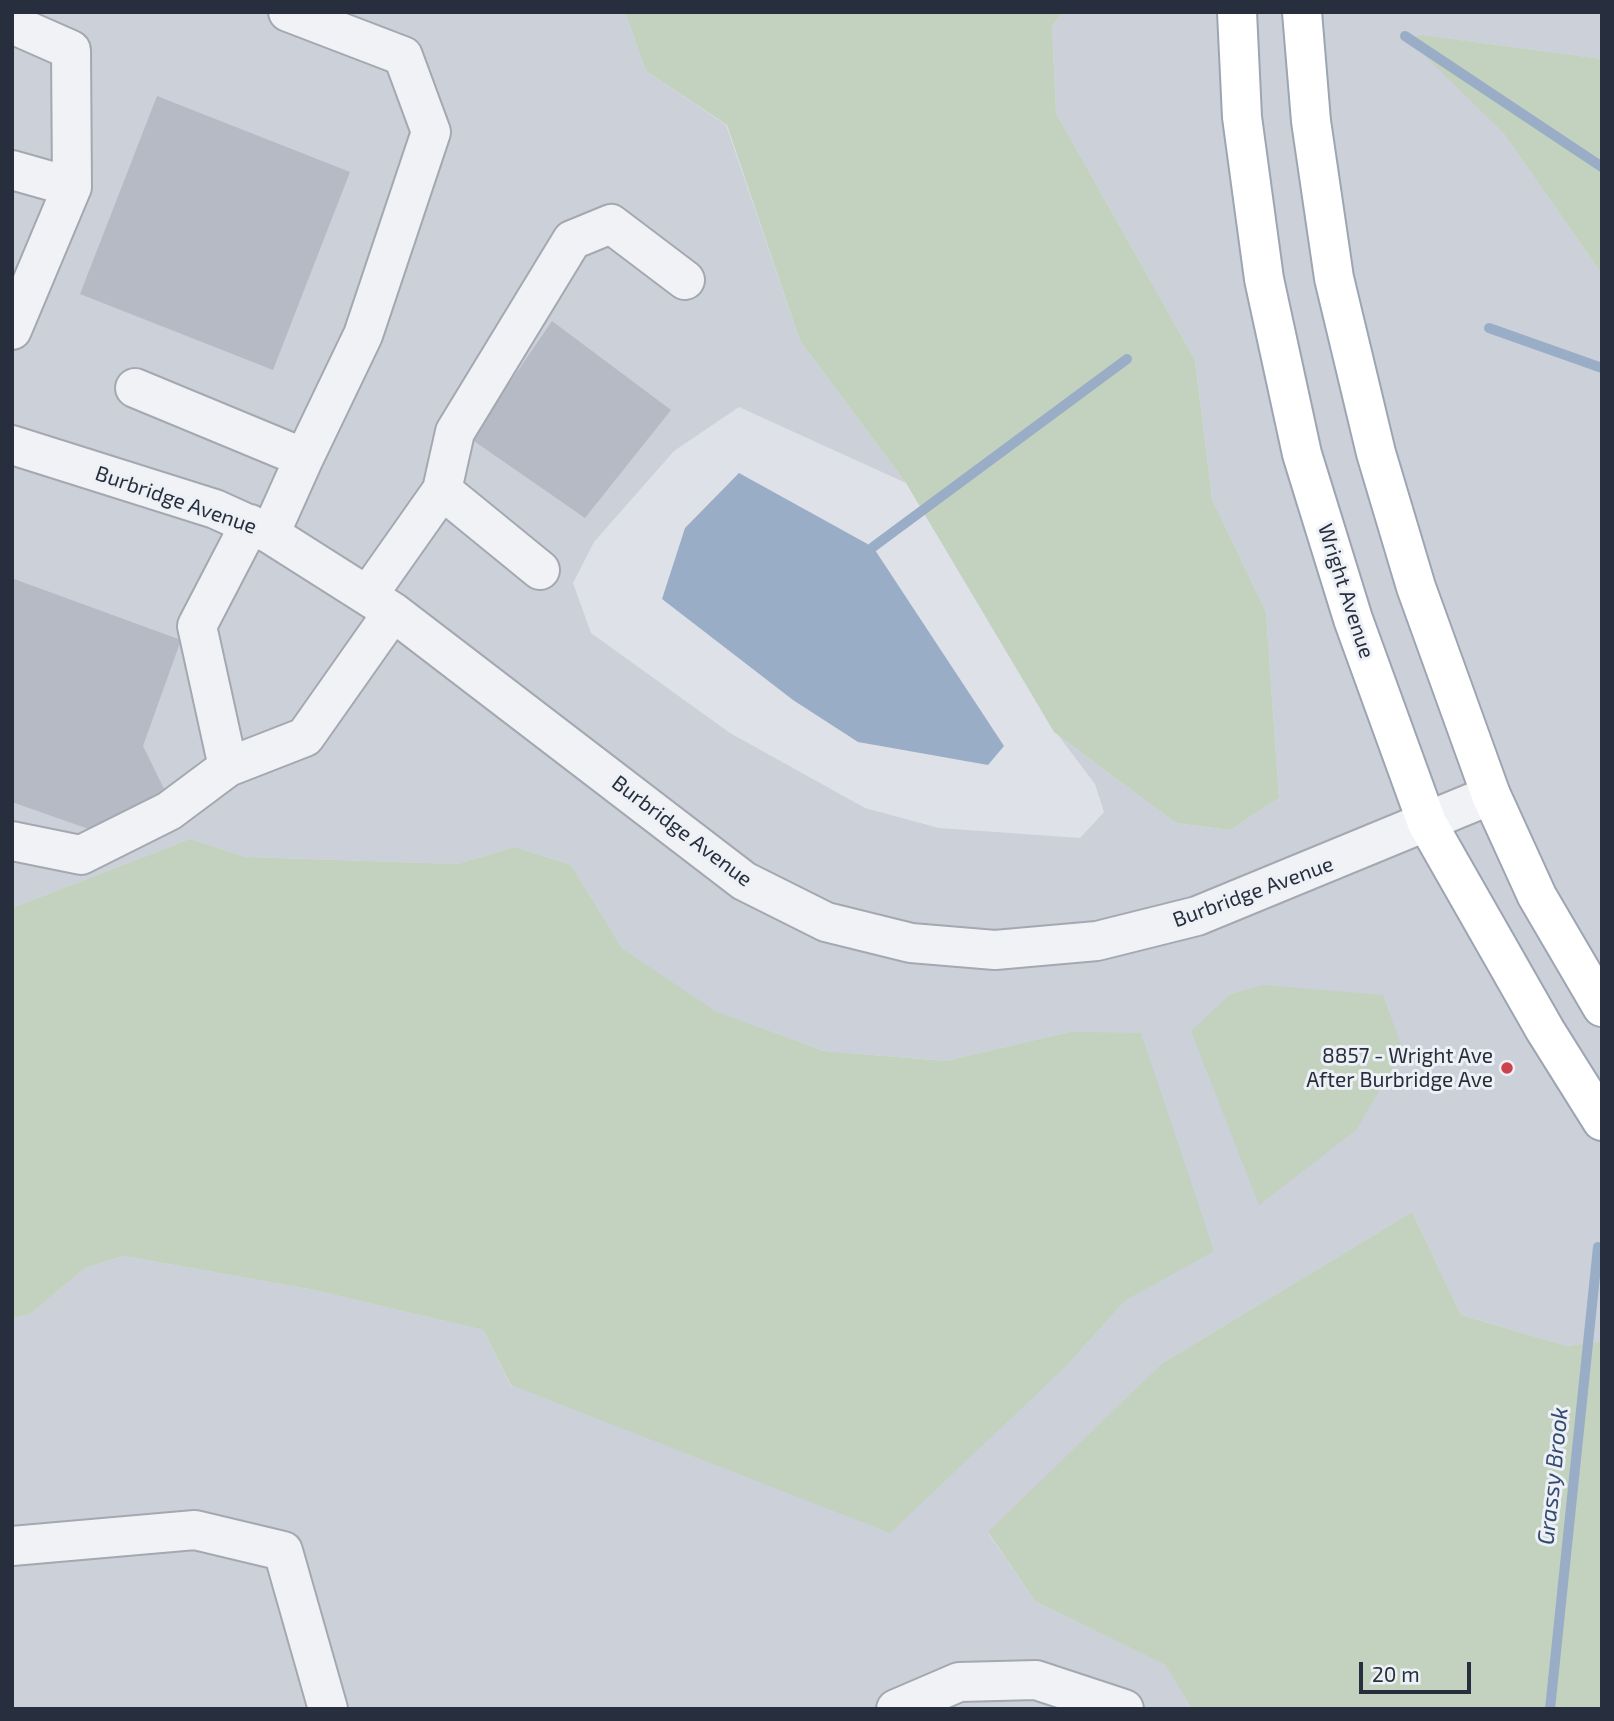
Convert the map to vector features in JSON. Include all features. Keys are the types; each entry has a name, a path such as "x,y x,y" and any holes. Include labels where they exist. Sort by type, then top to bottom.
{"main road":[{"name":"Wright Avenue","path":"1237,12 1242,117 1264,279 1302,454 1353,620 1427,823 1545,1030 1602,1121"},
{"path":"1302,12 1311,121 1334,278 1369,426 1416,587 1491,796 1537,896 1602,1007"}],"street":[{"path":"228,767 197,625 304,458 363,335 431,132 403,56 288,12"},
{"path":"12,24 71,50 72,187 12,330"},
{"path":"12,170 72,187"},
{"path":"12,841 81,855 169,811 228,767 305,737 442,490 455,432 572,240 611,224 685,280"},
{"path":"135,388 304,458"},
{"name":"Burbridge Avenue","path":"12,445 215,509 260,529 381,604 744,881 826,922 911,943 995,950 1097,941 1197,916 1491,796"},
{"path":"442,490 540,570"},
{"path":"12,1546 195,1530 283,1551 328,1709"},
{"path":"896,1709 959,1682 1036,1680 1124,1709"}],"shaded area":[{"path":"12,12 625,12 646,71 726,125 800,341 906,483 739,407 674,451 594,542 573,583 591,633 730,733 865,808 939,828 1080,838 1104,812 1095,784 1058,735 1176,823 1230,830 1279,798 1266,612 1212,499 1195,360 1056,113 1052,25 1064,12 1602,12 1602,59 1422,35 1406,36 1504,134 1602,274 1602,1341 1567,1346 1461,1315 1412,1212 1161,1364 988,1533 1035,1601 1165,1665 1192,1709 12,1709 12,1318 30,1314 85,1268 124,1256 314,1290 483,1330 511,1386 1069,1363 1125,1301 1214,1250 1069,1032 946,1061 824,1051 714,1011 622,948 571,865 515,847 457,864 246,857 190,839 12,908"}],"green space":[{"path":"625,12 1064,12 1052,25 1056,113 1195,360 1212,499 1266,612 1279,798 1230,830 1176,823 1054,732 906,483 800,341 727,125 646,71"},
{"path":"1422,35 1602,59 1602,274 1504,134 1405,36"},
{"path":"190,839 246,857 457,864 515,847 571,865 622,948 715,1011 824,1051 946,1061 1069,1032 1141,1033 1214,1251 1125,1301 1069,1363 890,1533 511,1385 483,1330 314,1290 124,1256 85,1268 30,1314 12,1318 12,908"},
{"path":"1264,985 1383,995 1403,1051 1356,1130 1259,1205 1191,1031 1231,994"},
{"path":"1412,1212 1461,1315 1567,1346 1602,1341 1602,1709 1192,1709 1165,1665 1035,1601 988,1532 1161,1364"}],"water":[{"path":"739,473 873,547 1004,746 988,765 858,742 793,700 662,599 685,528"}],"building":[{"path":"157,96 350,172 273,370 80,294"},
{"path":"552,321 671,410 585,518 471,439"},
{"path":"14,579 181,640 143,746 168,797 97,832 12,802"}],"waterway":[{"path":"1405,36 1602,167"},
{"path":"1489,328 1602,368"},
{"path":"873,547 1127,359"},
{"name":"Grassy Brook","path":"1550,1709 1598,1247"}],"place":[{"name":"8857 - Wright Ave After Burbridge Ave","path":"1507,1068"}]}
